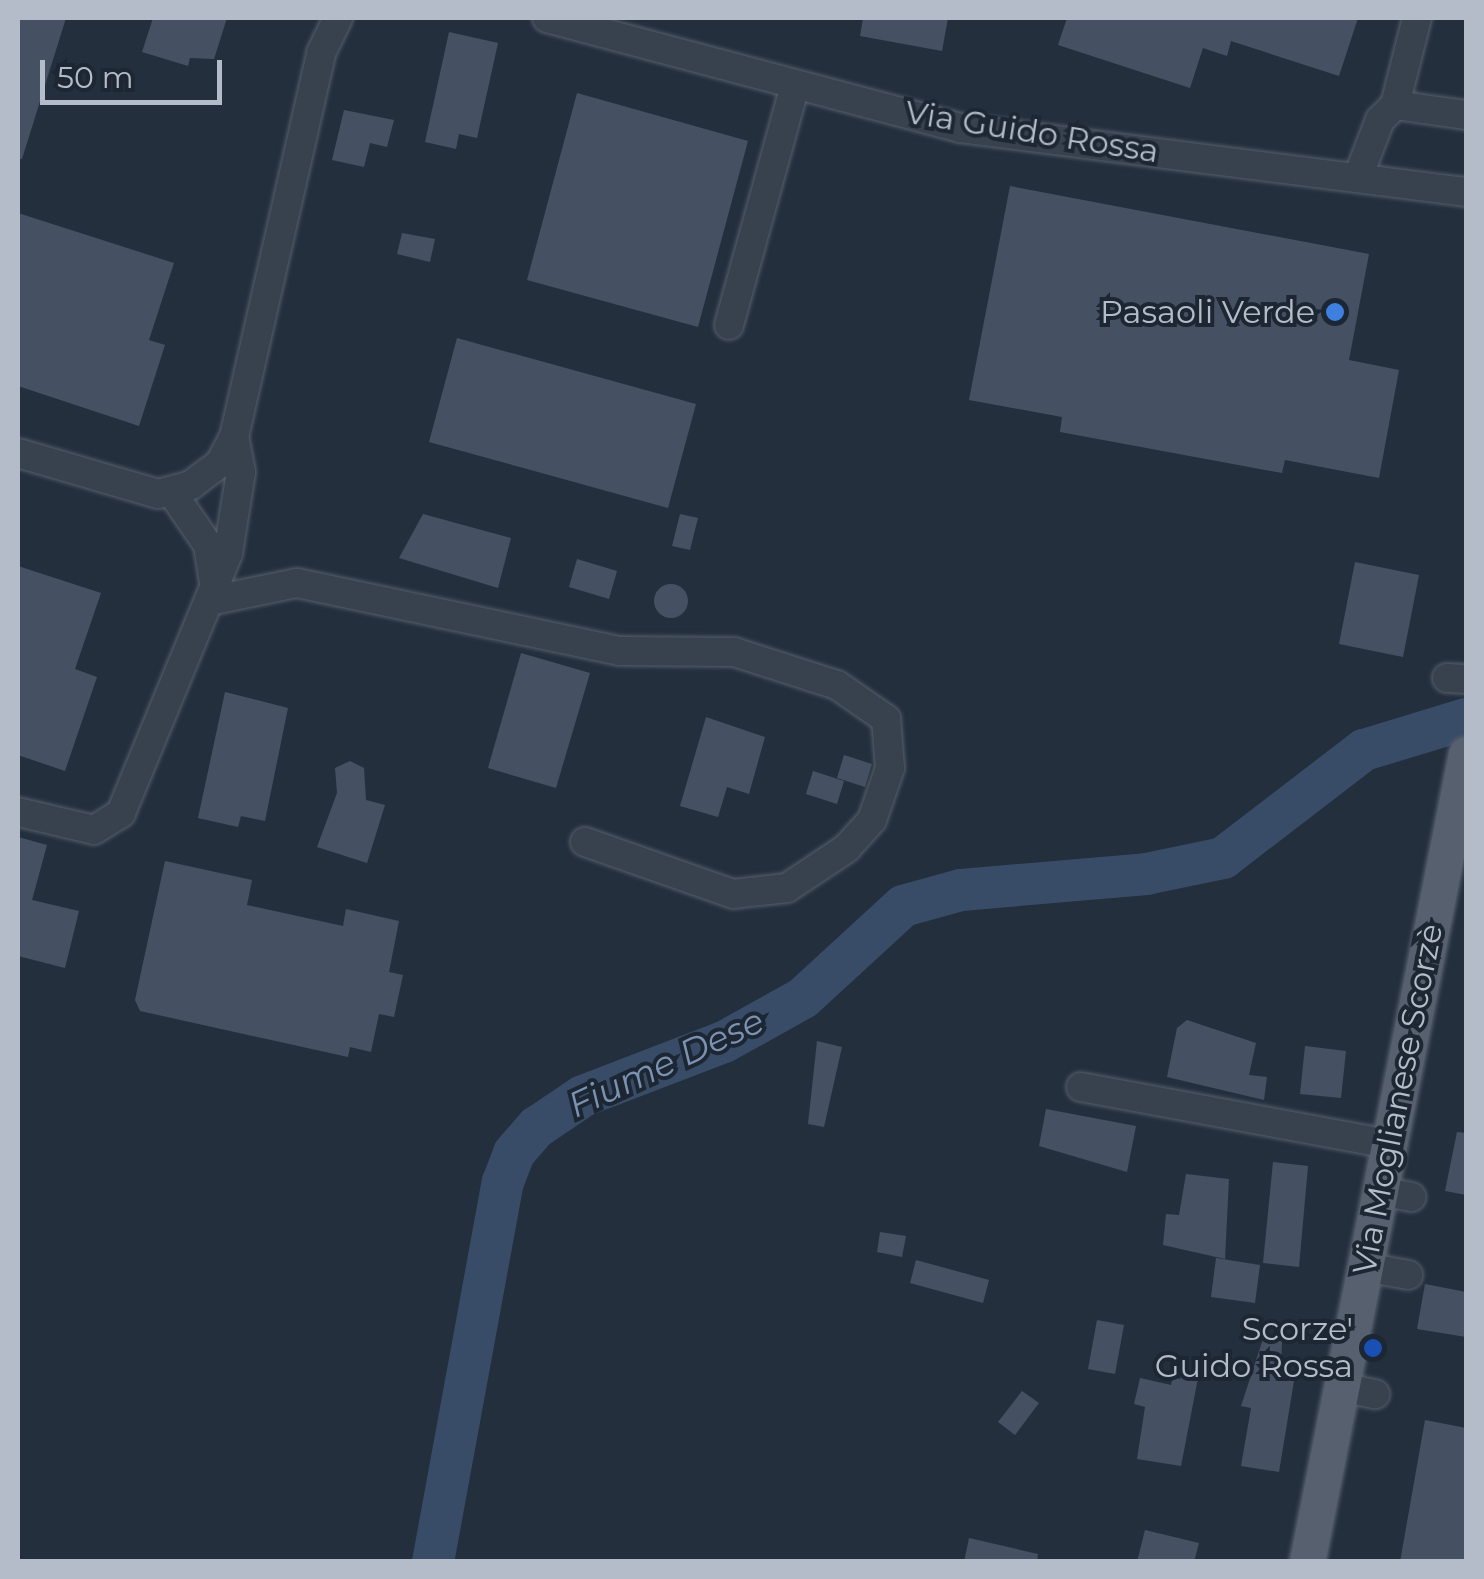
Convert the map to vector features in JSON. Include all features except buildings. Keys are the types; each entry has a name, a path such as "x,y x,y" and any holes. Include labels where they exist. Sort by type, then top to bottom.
{"main road":[{"name":"Via Moglianese Scorzè","path":"1307,1562 1358,1391 1365,1267 1396,1194 1390,1144 1466,754"}],"street":[{"path":"18,453 132,490 181,488 220,463 234,437 322,54 338,18"},
{"name":"Via Guido Rossa","path":"547,18 960,128 1466,192"},
{"path":"1358,177 1380,120 1395,106 1417,18"},
{"path":"730,325 794,86"},
{"path":"1395,106 1466,115"},
{"path":"18,812 85,830 121,813 228,553 241,472 234,437"},
{"path":"181,488 228,553"},
{"path":"181,488 208,545 211,592"},
{"path":"211,592 297,583 618,651 734,652 838,684 886,718 890,768 872,820 787,888 733,894 585,842"},
{"path":"1081,1088 1390,1144"},
{"path":"1365,1267 1408,1275"}],"waterway":[{"name":"Fiume Dese","path":"433,1562 503,1182 514,1153 537,1127 583,1096 724,1042 803,998 903,906 961,890 1146,874 1223,858 1364,750 1466,719"}],"place":[{"name":"Pasaoli Verde","path":"1335,312"},
{"name":"Scorze' Guido Rossa","path":"1373,1348"}]}
